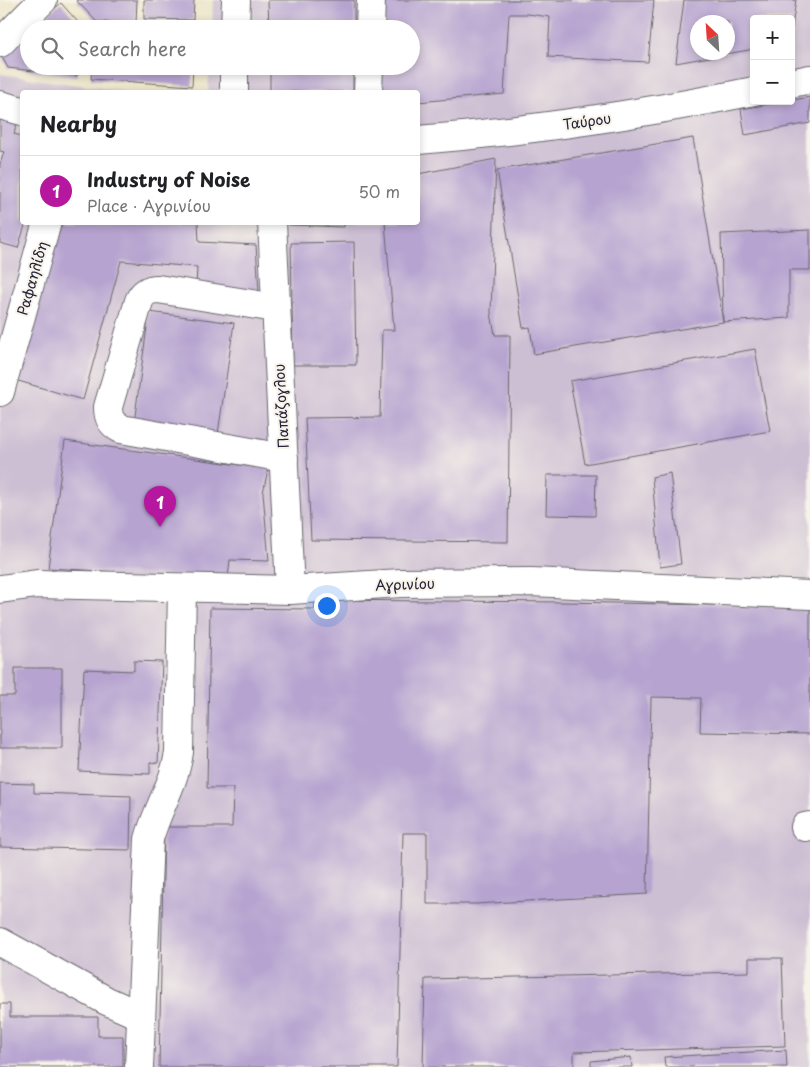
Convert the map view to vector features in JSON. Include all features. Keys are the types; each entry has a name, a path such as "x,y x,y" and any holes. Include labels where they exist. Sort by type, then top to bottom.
{"street":[{"path":"23,20 43,0"},
{"path":"235,20 236,0"},
{"path":"370,20 371,0"},
{"path":"0,42 20,22"},
{"path":"234,75 234,90"},
{"path":"368,90 369,75"},
{"path":"795,82 810,80"},
{"name":"Ταύρου","path":"420,140 487,134 625,116 750,92"},
{"path":"0,105 20,110"},
{"name":"Ραφαηλίδη","path":"0,392 46,225"},
{"name":"Παπάζογλου","path":"272,225 290,590"},
{"path":"276,308 158,289 146,291 139,301 108,407 108,414 110,421 121,429 284,458"},
{"name":"Αγρινίου","path":"0,589 37,584 290,590 401,582 531,582 810,595"},
{"path":"139,1067 149,839 156,815 173,778 179,752 182,588"},
{"path":"0,942 107,1001 141,1016"}],"shaded area":[{"path":"213,0 810,0 810,1067 0,1067 0,74 114,90 20,90 20,225 420,225 420,90 208,90 209,75 420,75 420,20 212,20"}],"building":[{"path":"76,0 137,0 136,20 95,20"},
{"path":"144,0 194,0 193,20 144,19"},
{"path":"268,0 354,0 354,20 269,20"},
{"path":"385,0 654,0 648,62 548,57 550,17 509,14 504,94 420,102 420,90 377,90 378,75 420,75 420,20 383,20"},
{"path":"684,0 796,0 794,15 750,15 750,50 735,52 735,15 690,15 690,60 693,60 676,63"},
{"path":"61,3 76,20 41,20"},
{"path":"20,39 20,69 8,68 1,55"},
{"path":"91,75 193,75 192,86 91,79"},
{"path":"270,75 353,75 353,90 270,90"},
{"path":"810,97 810,123 745,135 741,109 764,105 795,105 795,100"},
{"path":"0,114 18,119 14,134 20,136 20,225 25,225 18,248 0,243 0,164 4,152 0,151"},
{"path":"693,138 723,322 534,354 530,327 523,328 497,170"},
{"path":"496,159 491,313 495,335 510,335 508,542 311,540 305,418 380,417 382,330 394,330 385,225 420,225 420,174"},
{"path":"61,225 198,225 199,242 256,245 259,293 196,287 197,267 121,261 83,400 15,380"},
{"path":"289,225 344,225 344,227"},
{"path":"810,230 810,270 789,270 789,318 723,322 721,234"},
{"path":"354,242 356,365 293,365 291,243"},
{"path":"149,312 234,323 218,434 134,423"},
{"path":"755,349 770,431 585,464 570,381"},
{"path":"65,441 268,469 263,493 269,561 230,560 228,578 48,568"},
{"path":"670,473 681,564 660,567 652,477"},
{"path":"547,475 596,475 595,516 546,515"},
{"path":"315,600 566,602 810,607 810,734 700,732 701,698 651,697 647,894 475,904 427,904 427,833 403,833 397,1067 159,1067 164,827 232,827 233,788 207,788 210,608 315,609"},
{"path":"134,661 162,662 158,763 150,762 150,774 79,771 84,669 134,671"},
{"path":"15,668 62,668 62,748 0,748 0,696 15,696"},
{"path":"0,783 34,784 34,793 131,796 130,850 0,847"},
{"path":"749,958 782,958 785,1046 574,1052 574,1067 423,1067 425,979 749,972"},
{"path":"0,1004 10,1004 10,1017 98,1017 98,1036 123,1036 123,1067 0,1067"},
{"path":"786,1050 787,1067 665,1067 664,1057"},
{"path":"631,1057 632,1067 591,1067 591,1061"}],"place":[{"name":"Industry of Noise","path":"160,527"}]}
